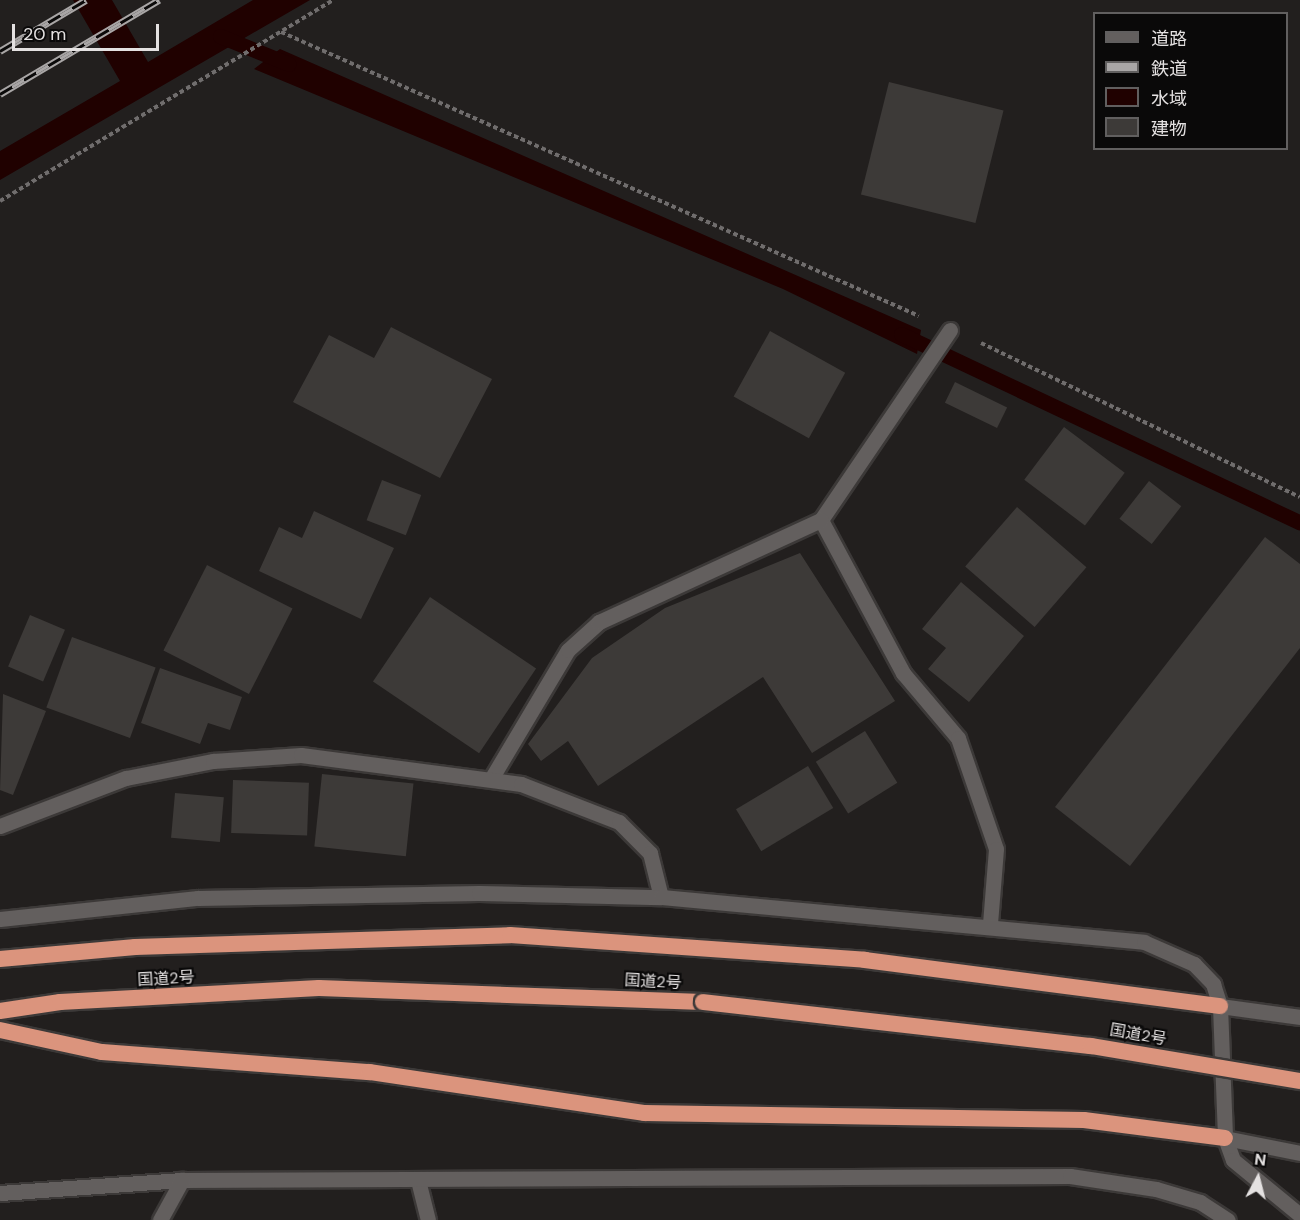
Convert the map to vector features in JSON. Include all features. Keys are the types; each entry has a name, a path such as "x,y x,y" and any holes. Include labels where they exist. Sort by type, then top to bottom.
{"highway":[{"path":"0,959 135,947 510,935 865,960 1220,1006"},
{"name":"国道2号","path":"0,1011 60,1002 319,988 702,1002 1091,1046 1300,1082"},
{"path":"0,1030 102,1052 370,1072 644,1113 1084,1120 1225,1138"}],"street":[{"path":"491,780 568,650 599,622 821,520 947,334"},
{"path":"821,520 903,673 958,738 996,849 990,924"},
{"path":"0,826 126,778 213,761 301,755 521,784 619,822 650,853 661,897"},
{"path":"0,919 198,898 468,893 661,897 990,924 1144,942 1194,964 1213,984 1220,1006 1225,1138 1233,1160 1250,1178 1300,1215"},
{"path":"1220,1006 1300,1017"},
{"path":"1225,1138 1300,1153"},
{"path":"0,1193 182,1180 1070,1176 1156,1190 1200,1202 1228,1220"},
{"path":"160,1220 182,1180"},
{"path":"418,1180 428,1220"}],"path":[{"path":"0,201 333,0"},
{"path":"281,32 1300,497"}],"water":[{"path":"73,0 112,0 148,62 253,0 310,0 0,180 0,151 120,81"},
{"path":"280,49 921,330 917,354 783,289 254,69"}],"building":[{"path":"889,82 1003,111 975,223 861,195"},
{"path":"391,327 492,379 440,478 293,402 329,335 374,358"},
{"path":"770,331 845,373 809,438 734,397"},
{"path":"955,382 1007,407 997,428 945,403"},
{"path":"1064,427 1125,473 1085,525 1024,480"},
{"path":"382,480 421,495 406,535 367,520"},
{"path":"1149,481 1181,506 1152,544 1119,519"},
{"path":"1017,507 1086,567 1035,627 965,567"},
{"path":"314,511 394,548 361,619 259,571 279,527 302,538"},
{"path":"1265,537 1300,564 1300,648 1130,866 1055,807"},
{"path":"800,553 895,701 812,753 763,677 598,786 568,741 541,761 528,744 592,658 665,608"},
{"path":"207,565 293,609 249,694 163,651"},
{"path":"961,582 1024,636 969,702 928,669 946,648 922,629"},
{"path":"430,597 536,669 479,753 373,682"},
{"path":"30,615 65,630 43,681 8,667"},
{"path":"72,637 156,667 130,738 46,707"},
{"path":"160,668 242,697 230,730 208,723 200,744 141,723"},
{"path":"3,694 46,711 13,795 0,790"},
{"path":"865,731 897,783 848,813 816,762"},
{"path":"808,766 833,808 761,851 736,809"},
{"path":"322,774 413,784 406,856 314,847"},
{"path":"233,780 309,783 307,836 231,833"},
{"path":"175,793 224,797 220,842 171,838"}],"waterway":[{"path":"220,36 289,64"},
{"path":"901,334 1300,523"}],"railway":[{"path":"0,51 86,0"},
{"path":"0,94 159,0"}]}
